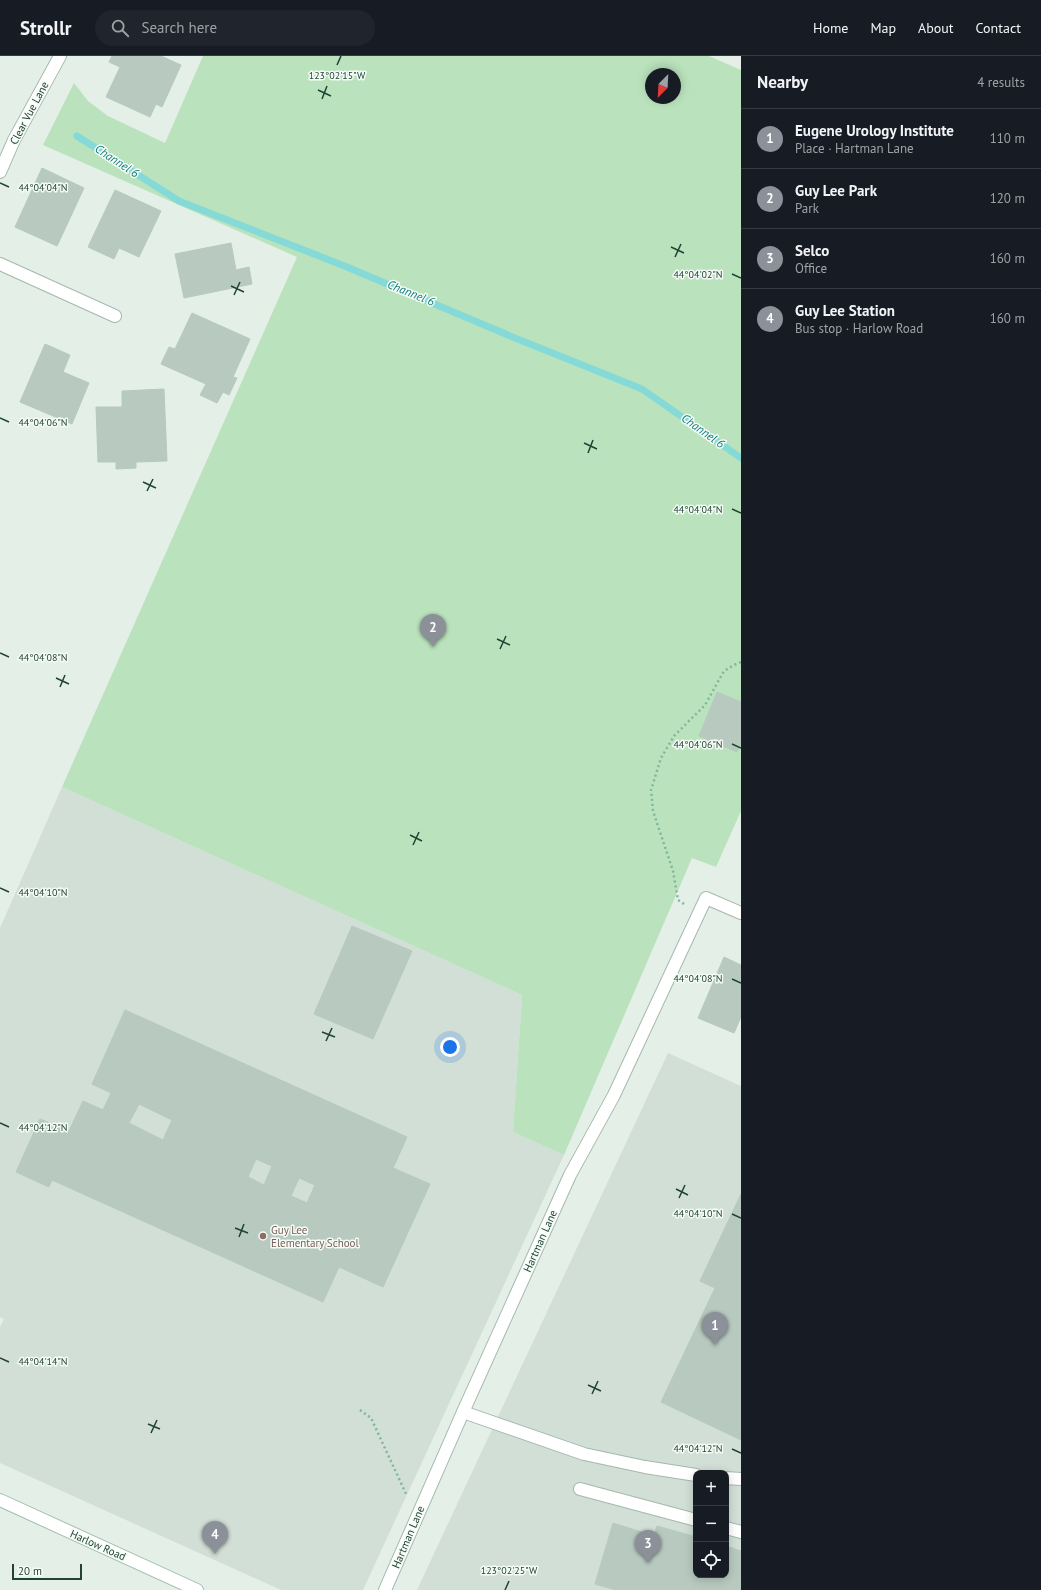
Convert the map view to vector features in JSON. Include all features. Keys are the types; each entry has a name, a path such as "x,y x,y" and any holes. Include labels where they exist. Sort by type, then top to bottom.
{"street":[{"name":"Clear Vue Lane","path":"0,172 14,140 60,56"},
{"path":"0,264 116,316"},
{"name":"Hartman Lane","path":"385,1590 463,1412 570,1175 614,1095 706,898 741,913"},
{"path":"463,1412 584,1454 693,1474"},
{"path":"729,1478 741,1479"},
{"path":"580,1489 693,1519"},
{"name":"Harlow Road","path":"0,1500 197,1590"},
{"path":"729,1529 741,1532"}],"path":[{"path":"698,915 678,900 673,871 653,811 651,790 661,758 674,736 705,706 724,671 734,664 741,662"},
{"path":"360,1410 371,1418 417,1517"}],"shaded area":[{"name":"Guy Lee Elementary School","path":"62,787 522,995 513,1132 564,1155 363,1590 281,1590 0,1463 0,1327 4,1319 0,1317 0,928"},
{"path":"668,1053 741,1086 741,1590 417,1590"}],"green space":[{"path":"203,56 709,56 741,70 741,811 716,867 692,858 564,1155 513,1132 522,995 62,787 297,257 43,145 74,83 88,101 108,116 165,143"}],"building":[{"path":"112,56 161,56 181,65 162,107 156,104 150,117 106,97 120,67 109,62"},
{"path":"42,168 84,188 57,246 15,227"},
{"path":"115,190 161,211 139,257 119,248 114,259 88,247"},
{"path":"231,243 236,270 249,267 252,284 184,298 175,254"},
{"path":"192,313 250,339 233,377 237,378 229,395 223,392 217,403 200,395 206,384 161,364 169,347 175,349"},
{"path":"45,344 70,355 63,372 89,383 72,424 20,402"},
{"path":"164,389 167,461 136,462 136,468 116,469 116,462 98,462 96,407 122,407 122,391"},
{"path":"717,692 741,702 741,743 737,752 699,736"},
{"path":"352,926 412,951 373,1039 314,1014"},
{"path":"724,957 741,965 741,1017 734,1033 698,1018"},
{"path":"125,1010 407,1137 393,1168 430,1184 383,1287 339,1267 323,1302 52,1180 49,1187 16,1172 40,1119 69,1131 83,1101 103,1110 111,1093 92,1084","holes":["139,1104 172,1120 163,1140 129,1123","256,1159 272,1166 264,1185 248,1177","299,1178 315,1185 307,1203 291,1196"]},
{"path":"741,1194 741,1440 661,1402 715,1288 700,1281"},
{"path":"613,1523 654,1536 657,1526 693,1536 693,1578 729,1578 729,1547 741,1551 741,1590 616,1590 595,1584"}],"waterway":[{"name":"Channel 6","path":"77,136 179,201 347,267 515,338 642,389 741,458"}],"place":[{"name":"Guy Lee Park","path":"433,647"},
{"name":"Guy Lee Elementary School","path":"263,1236"},
{"name":"Eugene Urology Institute","path":"715,1345"},
{"name":"Guy Lee Station","path":"215,1554"},
{"name":"Selco","path":"648,1563"}]}
